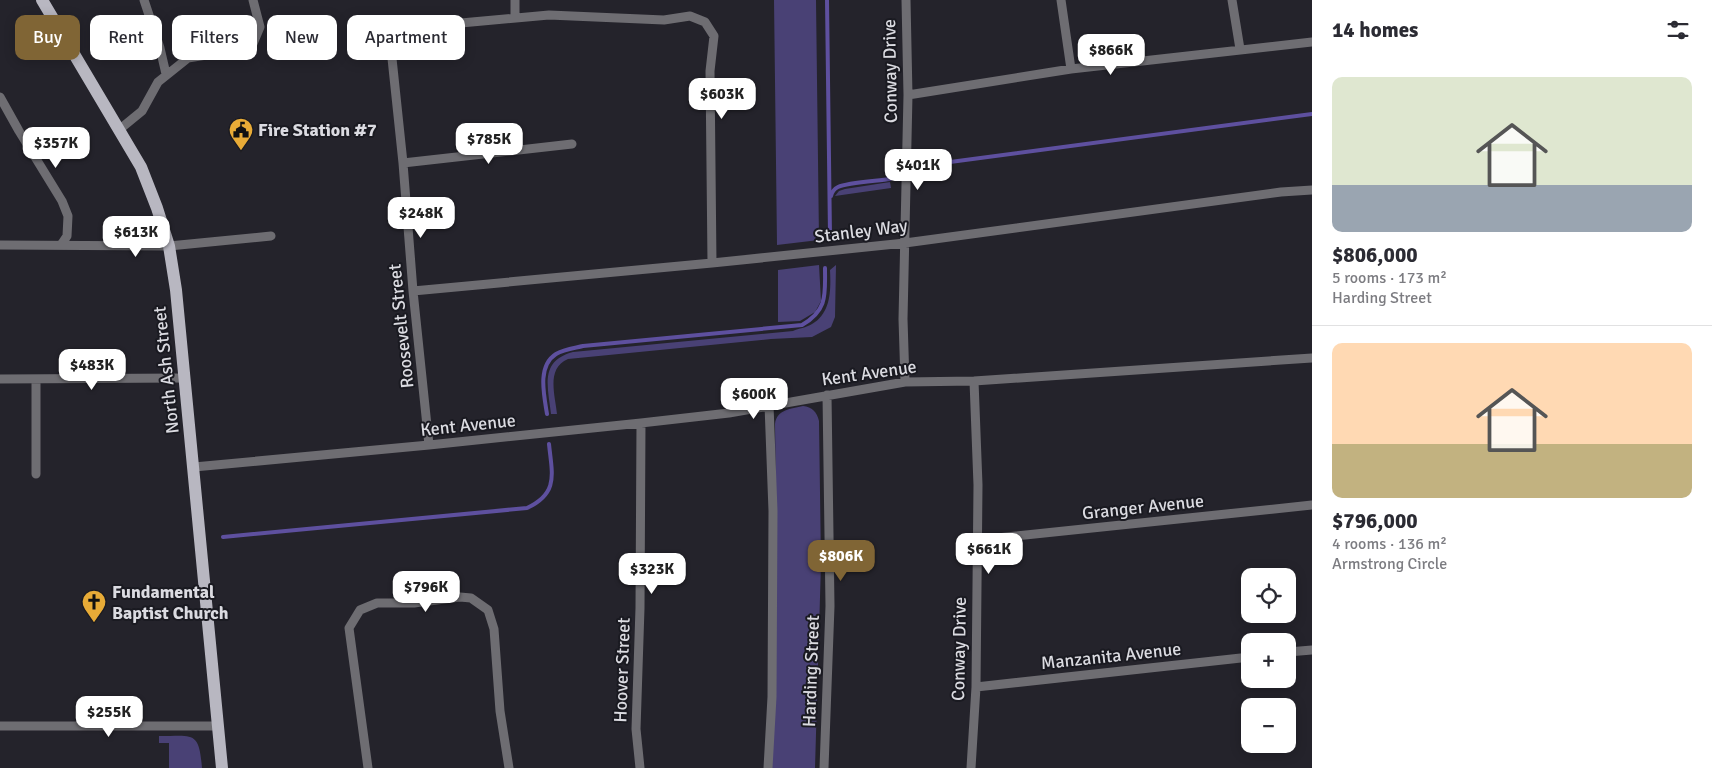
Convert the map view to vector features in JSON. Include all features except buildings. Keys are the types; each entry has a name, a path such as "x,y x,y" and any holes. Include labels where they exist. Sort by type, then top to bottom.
{"main road":[{"name":"North Ash Street","path":"42,0 141,167 169,246 176,290 194,466 222,768"}],"street":[{"path":"144,0 160,48 166,74"},
{"path":"120,129 142,111 158,82 188,58 252,46 260,27 253,0"},
{"path":"515,0 515,18 549,15 664,20 690,16 705,22 714,36 710,70 712,263"},
{"name":"Conway Drive","path":"905,382 903,318 908,95 906,0"},
{"path":"1061,0 1071,69"},
{"path":"1232,0 1240,49"},
{"name":"Roosevelt Street","path":"429,445 391,50 396,35 403,28 417,22 450,24 515,18"},
{"path":"908,95 1071,69 1312,42"},
{"path":"0,97 62,201 68,216 67,236 61,245"},
{"path":"403,163 572,144"},
{"name":"Stanley Way","path":"413,291 905,243 1271,193 1312,190"},
{"path":"0,245 169,246 271,236"},
{"name":"Kent Avenue","path":"194,466 642,424 729,413 905,382 974,381 1312,358"},
{"path":"0,379 185,378"},
{"path":"36,379 36,474"},
{"name":"Conway Drive","path":"971,768 976,687 978,540 974,381"},
{"name":"Harding Street","path":"824,768 830,606 828,395"},
{"path":"768,768 772,697 774,511 769,405"},
{"name":"Hoover Street","path":"640,768 636,729 640,608 642,424"},
{"name":"Granger Avenue","path":"978,540 1312,505"},
{"path":"368,768 350,628 360,610 377,603 414,603 460,597 471,598 488,610 494,629 500,711 509,768"},
{"path":"1296,651 1312,650"},
{"name":"Manzanita Avenue","path":"976,687 1241,657"},
{"path":"0,726 218,726"}],"shaded area":[{"path":"774,0 816,0 819,240 777,245"},
{"path":"890,182 891,188 835,196 839,191 845,189"},
{"path":"819,265 821,301 815,312 800,321 778,322 778,270"},
{"path":"836,265 835,317 831,327 812,337 771,339 568,359 561,363 554,375 557,414 551,414 548,376 550,368 562,356 573,352 793,331 812,324 823,314 830,293 830,270"},
{"path":"803,406 814,411 819,421 821,563 815,768 771,768 777,566 775,424 776,419 782,413 789,409"},
{"path":"159,736 187,736 192,738 199,747 202,768 169,768 169,743 159,743"}],"waterway":[{"path":"827,0 830,236"},
{"path":"920,166 1312,114"},
{"path":"831,196 834,190 843,185 890,179"},
{"path":"547,414 543,381 544,373 550,359 559,352 583,346 802,325 817,313 821,307 825,294 825,268"},
{"path":"223,537 527,508 544,496 549,489 552,473 549,444"}],"place":[{"name":"Fire Station #7","path":"241,151"},
{"name":"Fundamental Baptist Church","path":"94,623"}]}
